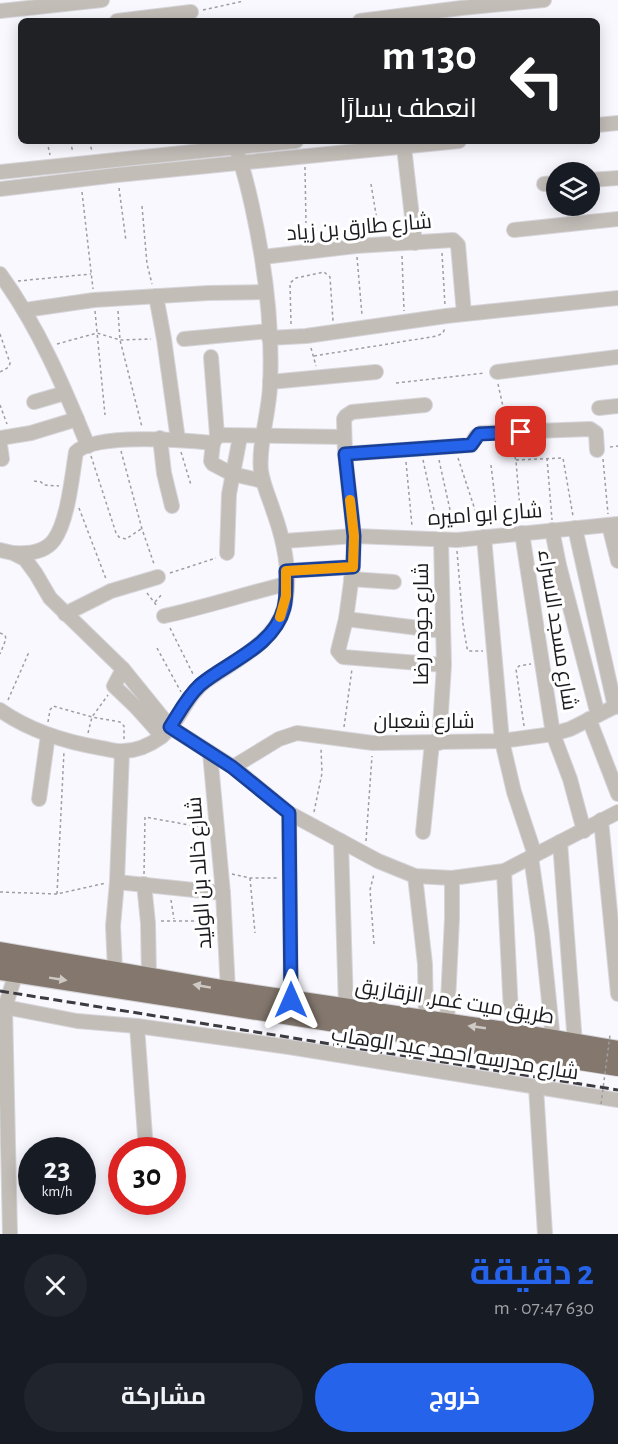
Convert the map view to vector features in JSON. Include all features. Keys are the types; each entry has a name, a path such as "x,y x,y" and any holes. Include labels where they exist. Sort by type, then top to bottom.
{"highway":[{"name":"طريق ميت غمر, الزقازيق","path":"0,952 228,991 575,1044 614,1043"},
{"name":"طريق ميت غمر, الزقازيق","path":"8,972 618,1066"}],"street":[{"path":"0,10 102,0"},
{"path":"383,18 544,0"},
{"path":"139,18 191,11"},
{"path":"600,125 618,123"},
{"path":"0,172 234,144 242,163 263,257 270,382 260,455 263,481 284,541 286,577 284,608 273,630 263,640 199,686 166,731 150,744 122,752 84,745 48,735 1,711"},
{"path":"0,189 424,144"},
{"path":"404,147 408,243"},
{"path":"600,179 618,178"},
{"path":"514,230 618,219"},
{"name":"شارع طارق بن زياد","path":"263,257 356,246 453,240 457,243 464,314"},
{"path":"3,279 25,310 88,446"},
{"path":"25,310 70,302 266,292"},
{"path":"156,296 178,440"},
{"path":"183,339 269,334 291,337 404,321 618,298"},
{"path":"211,357 215,439 212,463 232,474 263,481"},
{"path":"497,372 618,357"},
{"path":"270,382 376,372"},
{"path":"34,402 65,393"},
{"path":"425,405 352,412 344,420 345,454 354,536 346,619 338,651 343,657 444,665"},
{"path":"599,408 618,406"},
{"path":"2,459 4,439 77,419"},
{"path":"345,454 473,444 476,436 481,434 592,429 596,433 602,450"},
{"path":"226,553 227,514 240,436"},
{"path":"7,552 35,552 53,542 64,514 76,452 79,449 118,441 160,438 178,440 240,436 344,437"},
{"path":"160,438 164,473 172,506"},
{"path":"614,524 618,561"},
{"name":"شارع ابو اميره","path":"284,541 354,536 441,541 614,524"},
{"path":"575,528 616,706"},
{"path":"552,530 594,717 618,794"},
{"name":"شارع مسجد الاسراء","path":"522,534 553,734 570,779 584,831"},
{"path":"484,537 502,741 533,856 553,1040"},
{"name":"شارع جوده رضا","path":"423,831 436,743 444,665 441,541"},
{"path":"7,552 20,556 30,565 50,598 123,669 166,731"},
{"path":"164,616 213,605 286,577 352,573 394,582"},
{"path":"65,614 111,591 158,577"},
{"path":"346,619 443,631"},
{"path":"123,669 114,686 166,731 232,767 289,813 378,861 416,876 452,878 504,871 618,812"},
{"name":"شارع شعبان","path":"232,767 287,735 297,733 373,743 502,741 553,734 570,729 616,706"},
{"path":"39,799 48,735"},
{"path":"115,970 112,926 117,882 122,752"},
{"name":"شارع خالد بن الوليد","path":"210,753 224,892 228,991"},
{"path":"289,813 291,1000"},
{"path":"601,820 618,994"},
{"path":"341,841 346,1008"},
{"path":"560,842 575,1044"},
{"path":"504,871 512,1033"},
{"path":"416,876 425,964 426,1020"},
{"path":"447,1023 452,878"},
{"path":"117,882 224,892"},
{"path":"144,884 148,923 149,976"},
{"path":"8,972 2,1006 3,1105 10,1234"},
{"name":"شارع مدرسه احمد عبد الوهاب","path":"2,1006 77,1021 137,1026 289,1047 618,1100"},
{"path":"137,1026 145,1137"},
{"path":"536,1087 545,1234"}],"path":[{"path":"191,11 244,2"},
{"path":"71,144 76,164"},
{"path":"305,157 306,223"},
{"path":"117,176 126,241"},
{"path":"3,279 92,274 80,180"},
{"path":"371,184 381,244"},
{"path":"141,206 147,264 156,296"},
{"path":"314,356 443,333 446,316 442,241"},
{"path":"404,321 408,243"},
{"path":"356,246 364,328"},
{"path":"291,337 290,283 296,278 324,272 330,277 334,332"},
{"path":"117,299 120,340 145,439"},
{"path":"44,349 98,333 120,340 164,339"},
{"path":"98,333 105,415"},
{"path":"0,334 10,363 9,367 0,372"},
{"path":"396,383 497,372 516,460 522,534"},
{"path":"0,405 4,439"},
{"path":"178,440 190,484"},
{"path":"118,441 142,529 149,544 158,577 207,562"},
{"path":"88,446 116,533 119,537 126,539 142,529"},
{"path":"454,446 484,537"},
{"path":"614,524 602,450 618,446"},
{"path":"436,447 457,540 467,648 468,651 494,652"},
{"path":"420,448 441,541"},
{"path":"405,449 412,539"},
{"path":"516,460 560,457 565,460 575,528"},
{"path":"547,458 552,530"},
{"path":"491,465 499,536"},
{"path":"34,481 44,485 71,487"},
{"path":"79,508 111,591"},
{"path":"155,603 164,593"},
{"path":"164,616 199,686"},
{"path":"0,633 5,635 6,639 0,654"},
{"path":"157,648 186,701"},
{"path":"1,711 29,652"},
{"path":"343,740 353,657"},
{"path":"526,738 516,669 524,665 543,663"},
{"path":"84,745 92,717 114,686"},
{"path":"48,735 52,706 120,722 124,726 122,752"},
{"path":"311,824 322,773 321,735"},
{"path":"57,894 65,740"},
{"path":"365,854 373,743"},
{"path":"144,884 145,817 218,830"},
{"path":"374,944 370,890 378,861"},
{"path":"222,871 250,878 291,878"},
{"path":"250,878 255,933"},
{"path":"0,892 57,894 117,882"},
{"path":"170,887 174,920"},
{"path":"203,890 203,921 209,947 226,946"},
{"path":"148,923 174,920 203,921"},
{"path":"601,1104 614,1043"}],"railway":[{"path":"0,991 618,1090"}],"slow traffic":[{"path":"280,617 286,596 286,571 353,567 354,536 350,500"}],"route":[{"path":"291,1000 289,813 232,767 170,727 186,701 199,686 263,640 273,630 284,608 286,571 353,567 354,536 345,454 471,445 479,434 521,432"}]}
